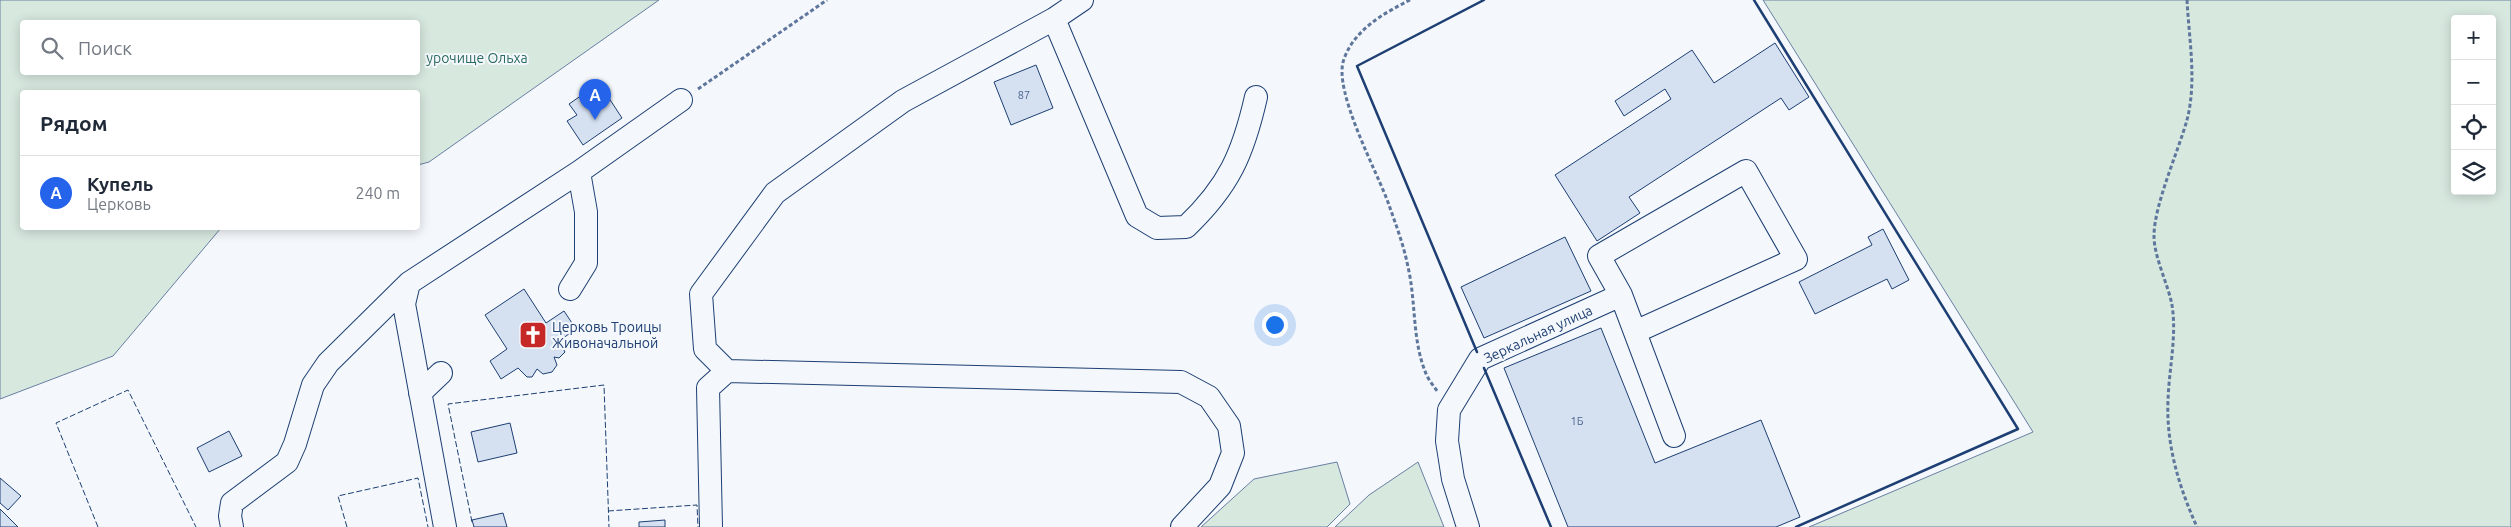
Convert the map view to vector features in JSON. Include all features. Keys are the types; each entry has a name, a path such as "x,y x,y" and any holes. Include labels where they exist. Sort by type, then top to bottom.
{"street":[{"path":"727,371 705,349 701,294 775,193 903,101 1054,18 1082,0"},
{"path":"1054,18 1137,216 1157,228 1186,226 1210,204 1232,170 1247,136 1256,97"},
{"path":"232,527 230,516 232,502 287,462 295,444 313,385 328,363 409,283 579,172 681,100"},
{"path":"1635,332 1796,258 1746,171 1599,256 1621,295 1674,436"},
{"path":"570,289 586,263 586,212 579,172"},
{"path":"409,283 404,304 445,527"},
{"name":"Зеркальная улица","path":"1468,527 1453,479 1447,442 1449,410 1480,359 1621,295"},
{"path":"711,527 708,388 727,371 1181,382 1209,397 1229,426 1233,453 1220,486 1182,527"},
{"path":"420,393 442,373"}],"path":[{"path":"681,100 827,0"},
{"path":"1410,0 1380,15 1354,41 1343,60 1342,74 1350,109 1389,204 1408,267 1415,324 1425,372 1449,410"},
{"path":"2187,0 2193,86 2187,118 2156,216 2154,237 2172,306 2173,338 2168,400 2168,436 2182,495 2197,527"}],"green space":[{"name":"урочище Ольха","path":"0,0 659,0 429,162 420,164 420,90 20,90 20,230 219,230 113,356 0,399"},
{"path":"1763,0 2511,0 2511,527 1809,527 2033,432"},
{"path":"1337,462 1350,504 1327,527 1201,527 1254,479"},
{"path":"1418,462 1444,527 1335,527 1369,495"}],"building":[{"path":"1775,43 1809,97 1789,110 1781,98 1629,197 1640,213 1597,241 1555,175 1671,99 1665,89 1624,116 1615,101 1692,50 1714,83"},
{"path":"1036,65 1053,108 1011,125 994,82"},
{"path":"605,92 622,118 583,145 567,121 577,115 569,104 585,93 591,102"},
{"path":"1883,229 1909,280 1892,289 1887,279 1815,314 1799,282 1872,245 1868,237"},
{"path":"1565,237 1591,291 1484,338 1461,287"},
{"name":"Церковь Троицы Живоначальной","path":"524,289 546,323 564,311 576,329 559,341 565,352 559,358 554,357 557,365 552,372 543,374 537,369 532,377 527,377 518,368 501,379 490,361 507,349 485,315"},
{"path":"1601,328 1655,463 1761,420 1800,517 1776,527 1568,527 1504,368"},
{"path":"510,423 517,453 478,462 471,432"},
{"path":"229,431 242,456 209,472 197,448"},
{"path":"0,478 21,496 8,510 0,503"},
{"path":"0,509 18,527 0,527"},
{"path":"503,513 507,527 474,527 472,520"},
{"path":"665,520 665,527 639,527 639,522"}],"fence":[{"path":"472,522 448,404 604,385 609,527"},
{"path":"98,527 56,423 128,390 196,527"},
{"path":"347,527 338,496 418,478 428,527"},
{"path":"608,511 697,505 698,527"}],"wall":[{"path":"1477,352 1357,66 1484,0"},
{"path":"1754,0 2018,429 1796,527"},
{"path":"1484,368 1551,527"}],"place":[{"name":"Купель","path":"595,120"},
{"name":"Церковь Троицы Живоначальной","path":"533,335"}]}
